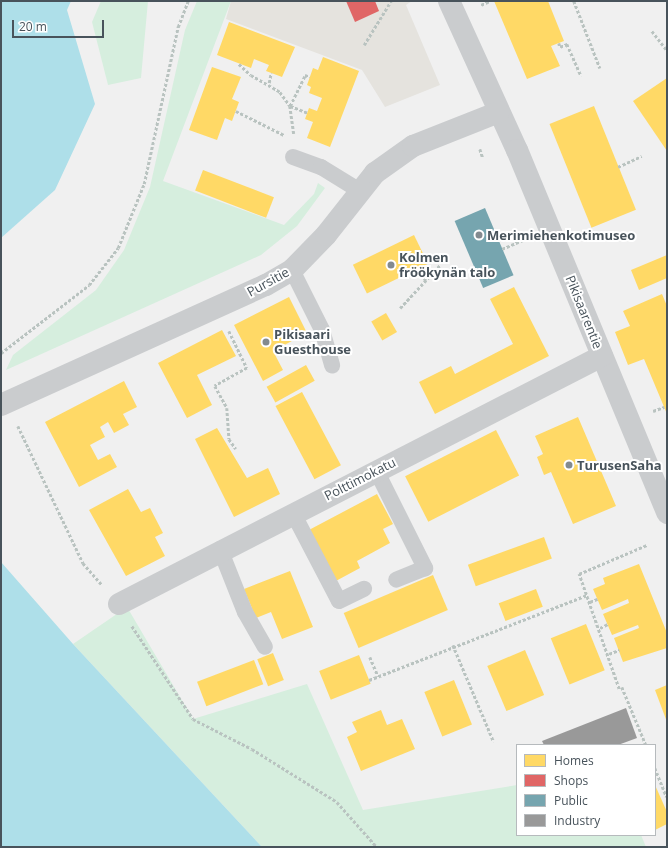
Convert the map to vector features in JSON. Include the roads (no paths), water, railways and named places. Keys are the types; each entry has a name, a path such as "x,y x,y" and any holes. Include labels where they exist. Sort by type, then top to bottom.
{"street":[{"name":"Pikisaarentie","path":"449,1 499,112 665,503"},
{"name":"Pursitie","path":"1,405 219,308 292,270 326,235 375,173 413,146 499,112"},
{"name":"Polttimokatu","path":"119,604 220,549 602,356"}],"lane":[{"path":"293,157 321,167 360,191"},
{"path":"292,270 322,330 332,366"},
{"path":"376,470 425,568 396,580"},
{"path":"293,513 339,601 364,589"},
{"path":"220,549 245,612 265,647"}],"water":[{"path":"1,1 71,1 67,10 95,104 55,190 1,238"},
{"path":"1,562 73,644 262,847 1,847"}],"place":[{"name":"Merimiehenkotimuseo","path":"479,235"},
{"name":"Kolmen fröökynän talo","path":"391,265"},
{"name":"Pikisaari Guesthouse","path":"266,342"},
{"name":"TurusenSaha","path":"569,465"}]}
